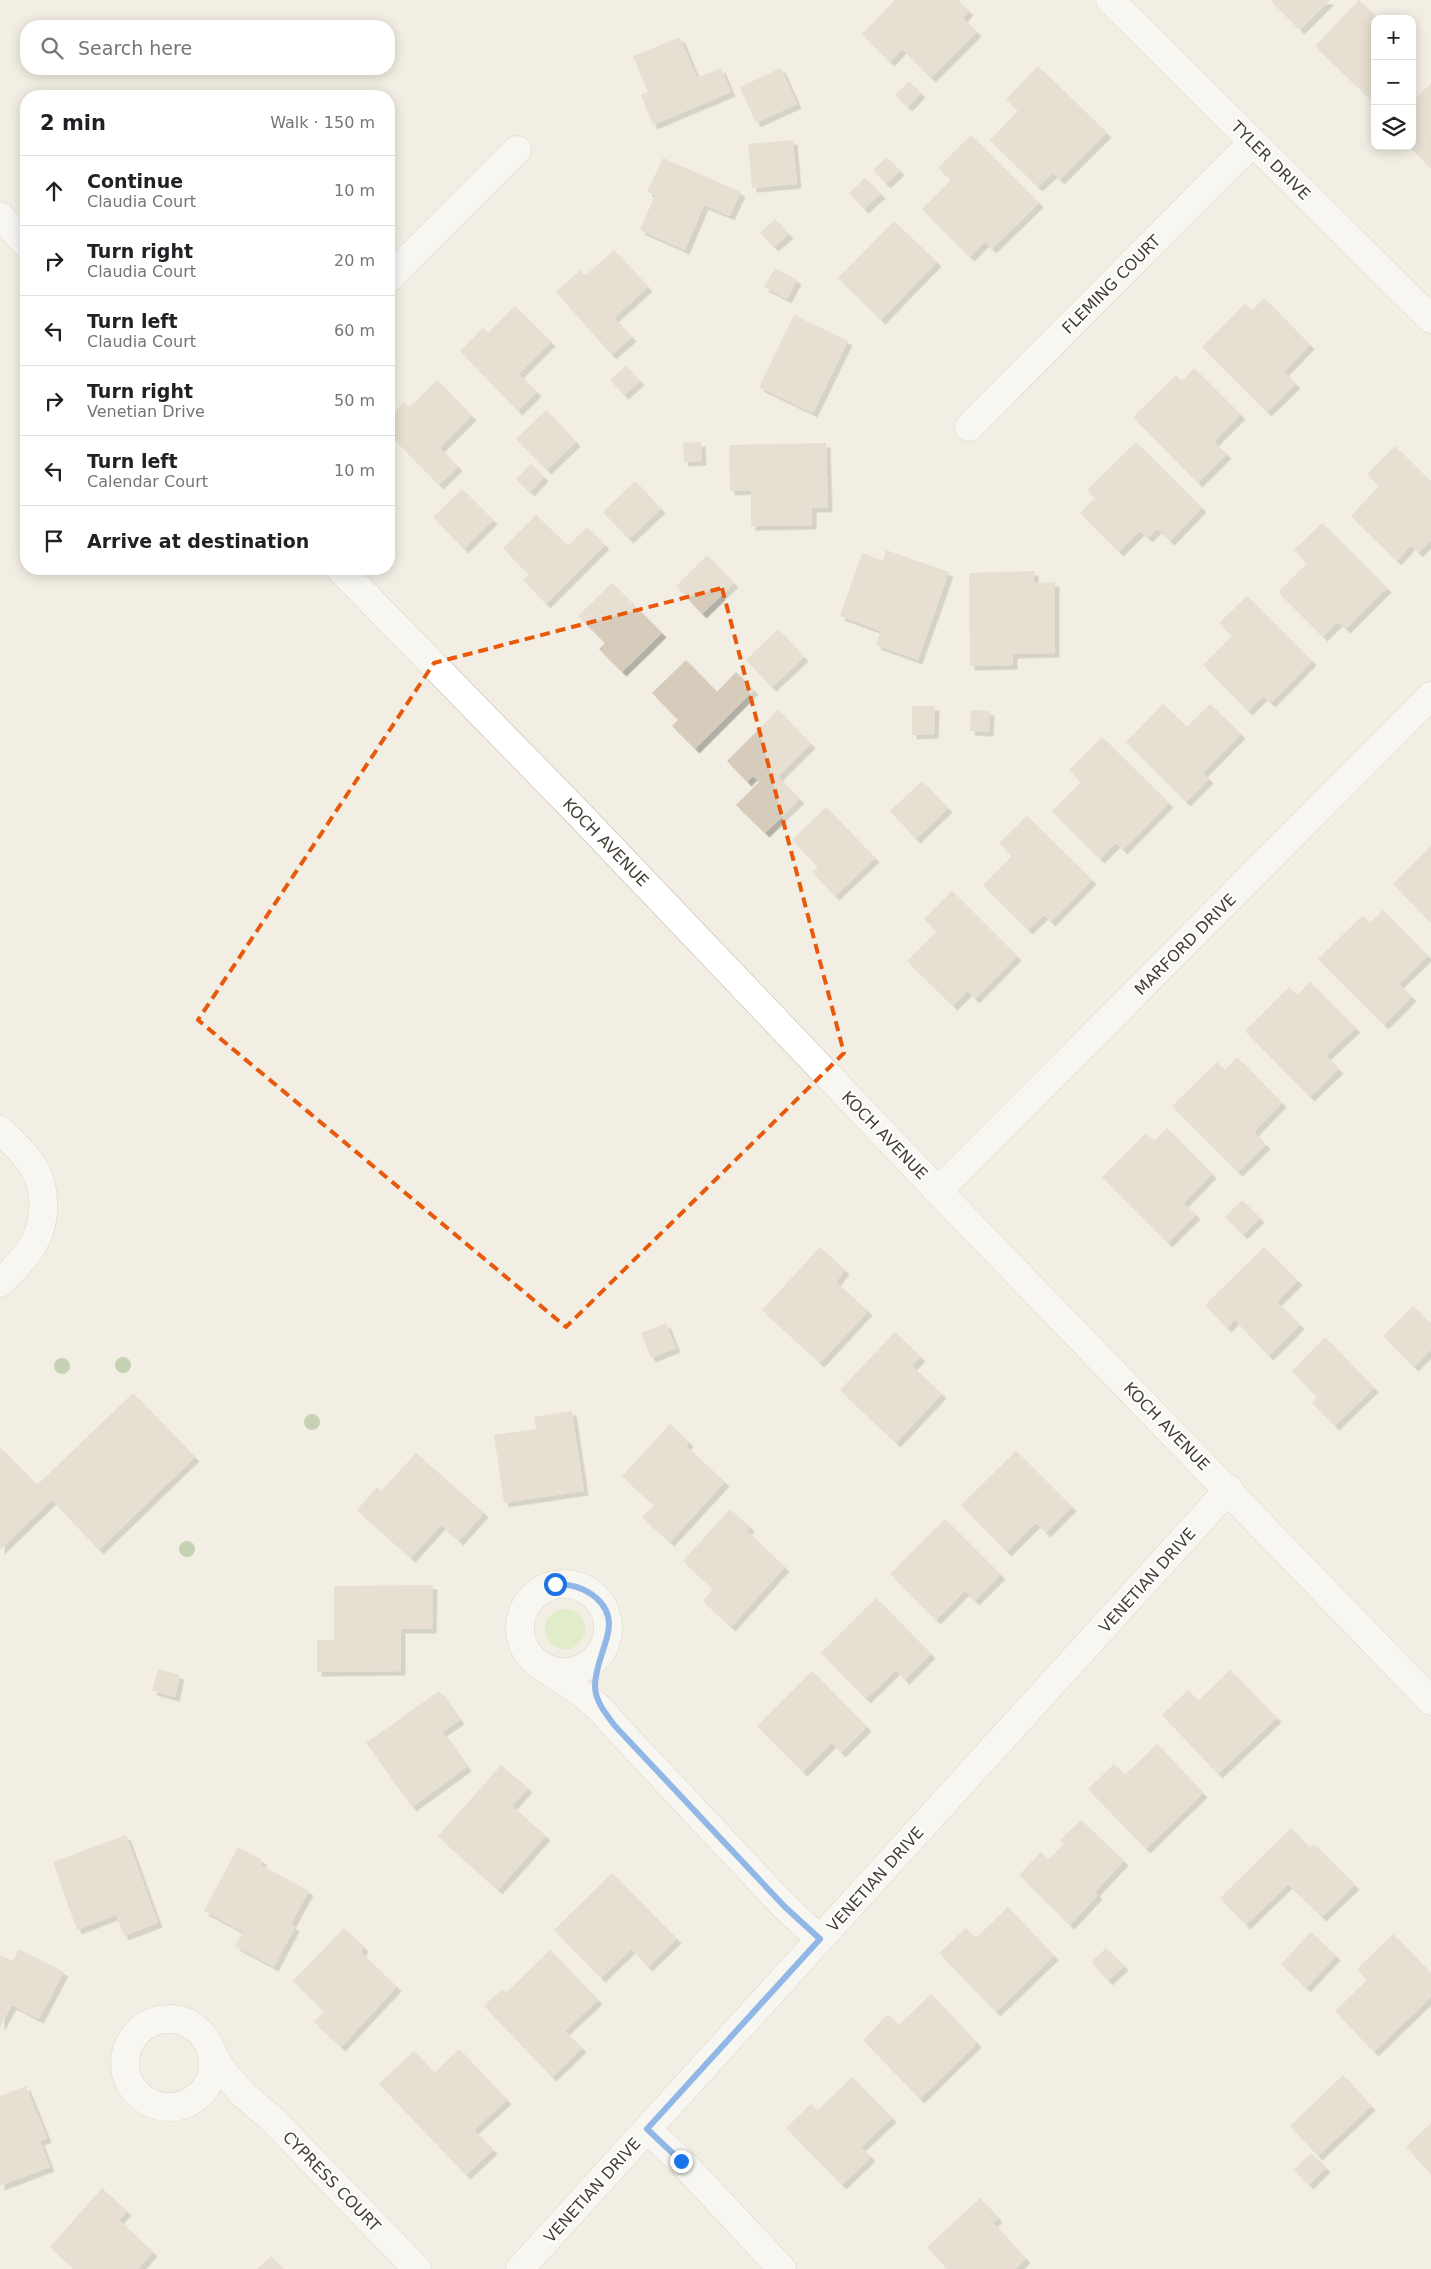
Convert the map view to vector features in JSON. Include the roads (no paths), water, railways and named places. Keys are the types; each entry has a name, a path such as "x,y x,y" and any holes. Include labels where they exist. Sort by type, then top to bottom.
{"street":[{"name":"TYLER DRIVE","path":"1110,0 1431,319"},
{"name":"FLEMING COURT","path":"969,427 1253,142"},
{"path":"395,272 517,150"},
{"path":"0,216 20,238"},
{"name":"KOCH AVENUE","path":"346,575 581,816 938,1191 1431,1701"},
{"name":"MARFORD DRIVE","path":"938,1191 1431,696"},
{"path":"0,1130 28,1159 37,1174 43,1192 44,1210 40,1231 31,1249 0,1283"},
{"name":"VENETIAN DRIVE","path":"520,2269 1229,1490"},
{"path":"601,1708 595,1687 602,1650 608,1636 608,1622 604,1608 595,1596 584,1588 570,1584 555,1584 541,1589 529,1599 522,1612 519,1627 521,1642 528,1655 601,1708 615,1726 785,1907 820,1939"},
{"path":"540,1665 553,1671 574,1670 594,1661 602,1650"},
{"name":"CYPRESS COURT","path":"244,2095 217,2095 179,2107 164,2108 150,2104 137,2096 128,2083 124,2069 125,2054 131,2040 140,2028 154,2021 169,2019 183,2021 196,2028 206,2038 211,2051 225,2074 244,2095 273,2120 417,2269"},
{"path":"192,2102 203,2092 210,2080 213,2065 211,2051"},
{"path":"647,2129 681,2161 782,2269"}]}
